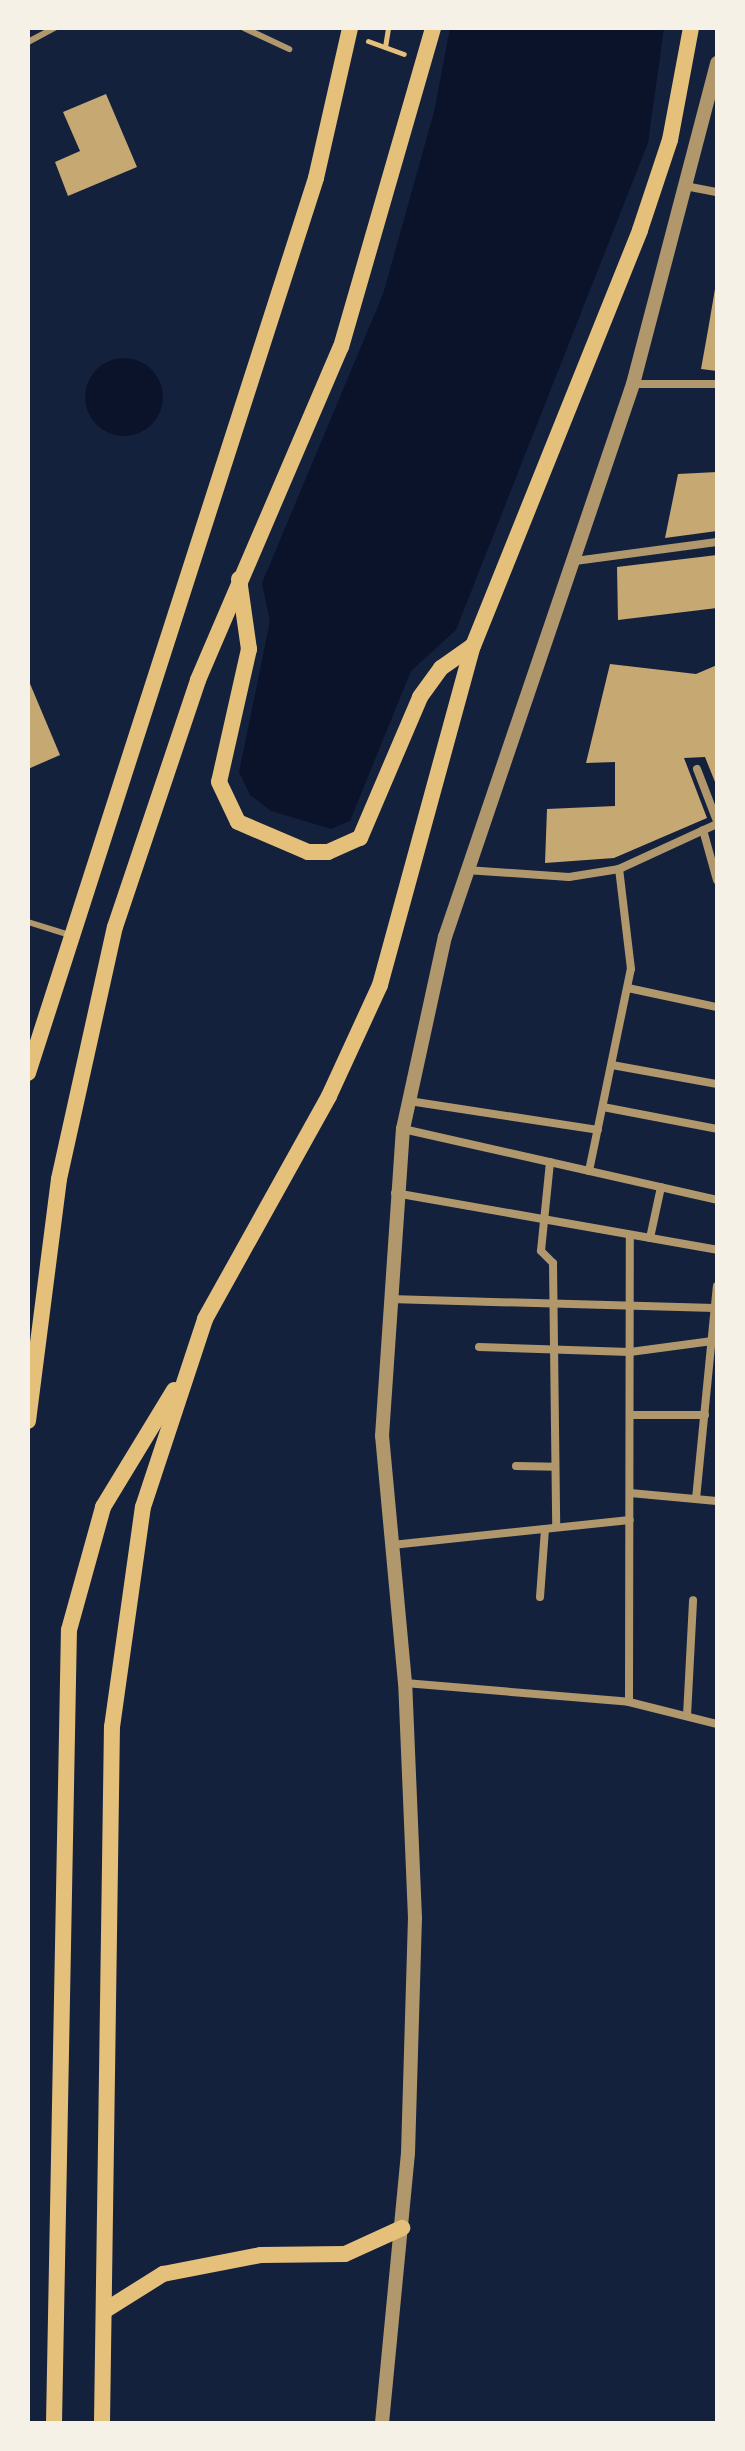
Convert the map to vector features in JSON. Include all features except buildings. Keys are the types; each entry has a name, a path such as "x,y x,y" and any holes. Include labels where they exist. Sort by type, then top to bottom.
{"main road":[{"path":"28,1421 59,1179 94,1010 158,790 239,579 341,347 427,61 433,28"},
{"path":"102,2423 115,1675 143,1507 181,1381 233,1259 329,1096 380,985 473,646 640,230 670,140 691,28"},
{"path":"28,1073 316,178 349,31"},
{"path":"239,579 249,649 219,782 238,822 308,852 328,852 360,838 420,697 441,668 473,646"},
{"path":"54,2423 69,1630 103,1507 137,1441 181,1381"},
{"path":"104,2311 163,2274 261,2255 345,2254 402,2228"}],"street":[{"path":"382,2423 402,2228 415,1918 405,1683 382,1436 394,1193 403,1129 465,870 575,561 633,384 717,63"},
{"path":"685,186 717,192"},
{"path":"633,384 717,384"},
{"path":"575,561 717,542"},
{"path":"465,870 556,877 619,869 717,822 697,769"},
{"path":"703,830 717,880"},
{"path":"589,1171 628,988 633,950 619,869"},
{"path":"628,988 717,1007"},
{"path":"612,1065 717,1084"},
{"path":"408,1100 598,1130"},
{"path":"603,1107 717,1129"},
{"path":"403,1129 717,1200"},
{"path":"550,1162 541,1251 553,1263 556,1527"},
{"path":"650,1238 661,1187"},
{"path":"394,1193 717,1250"},
{"path":"629,1702 630,1235"},
{"path":"696,1499 717,1286"},
{"path":"389,1299 715,1308"},
{"path":"479,1347 630,1352 712,1341"},
{"path":"630,1415 705,1415"},
{"path":"516,1466 555,1467"},
{"path":"630,1493 717,1501"},
{"path":"392,1545 630,1520"},
{"path":"540,1597 545,1529"},
{"path":"687,1716 693,1600"},
{"path":"405,1683 629,1702 717,1724"}],"lane":[{"path":"28,42 54,28"},
{"path":"244,28 289,49"},
{"path":"28,922 70,935"}],"path":[{"path":"385,47 388,28"},
{"path":"349,31 427,61"}],"water":[{"path":"450,28 664,28 648,143 456,630 411,671 350,821 331,829 271,811 250,795 239,772 270,621 262,583 383,294 434,112"},
{"path":"124,358 139,361 151,370 160,382 163,397 160,412 151,424 139,433 124,436 109,433 97,424 88,412 85,397 88,382 97,370 109,361"}]}
